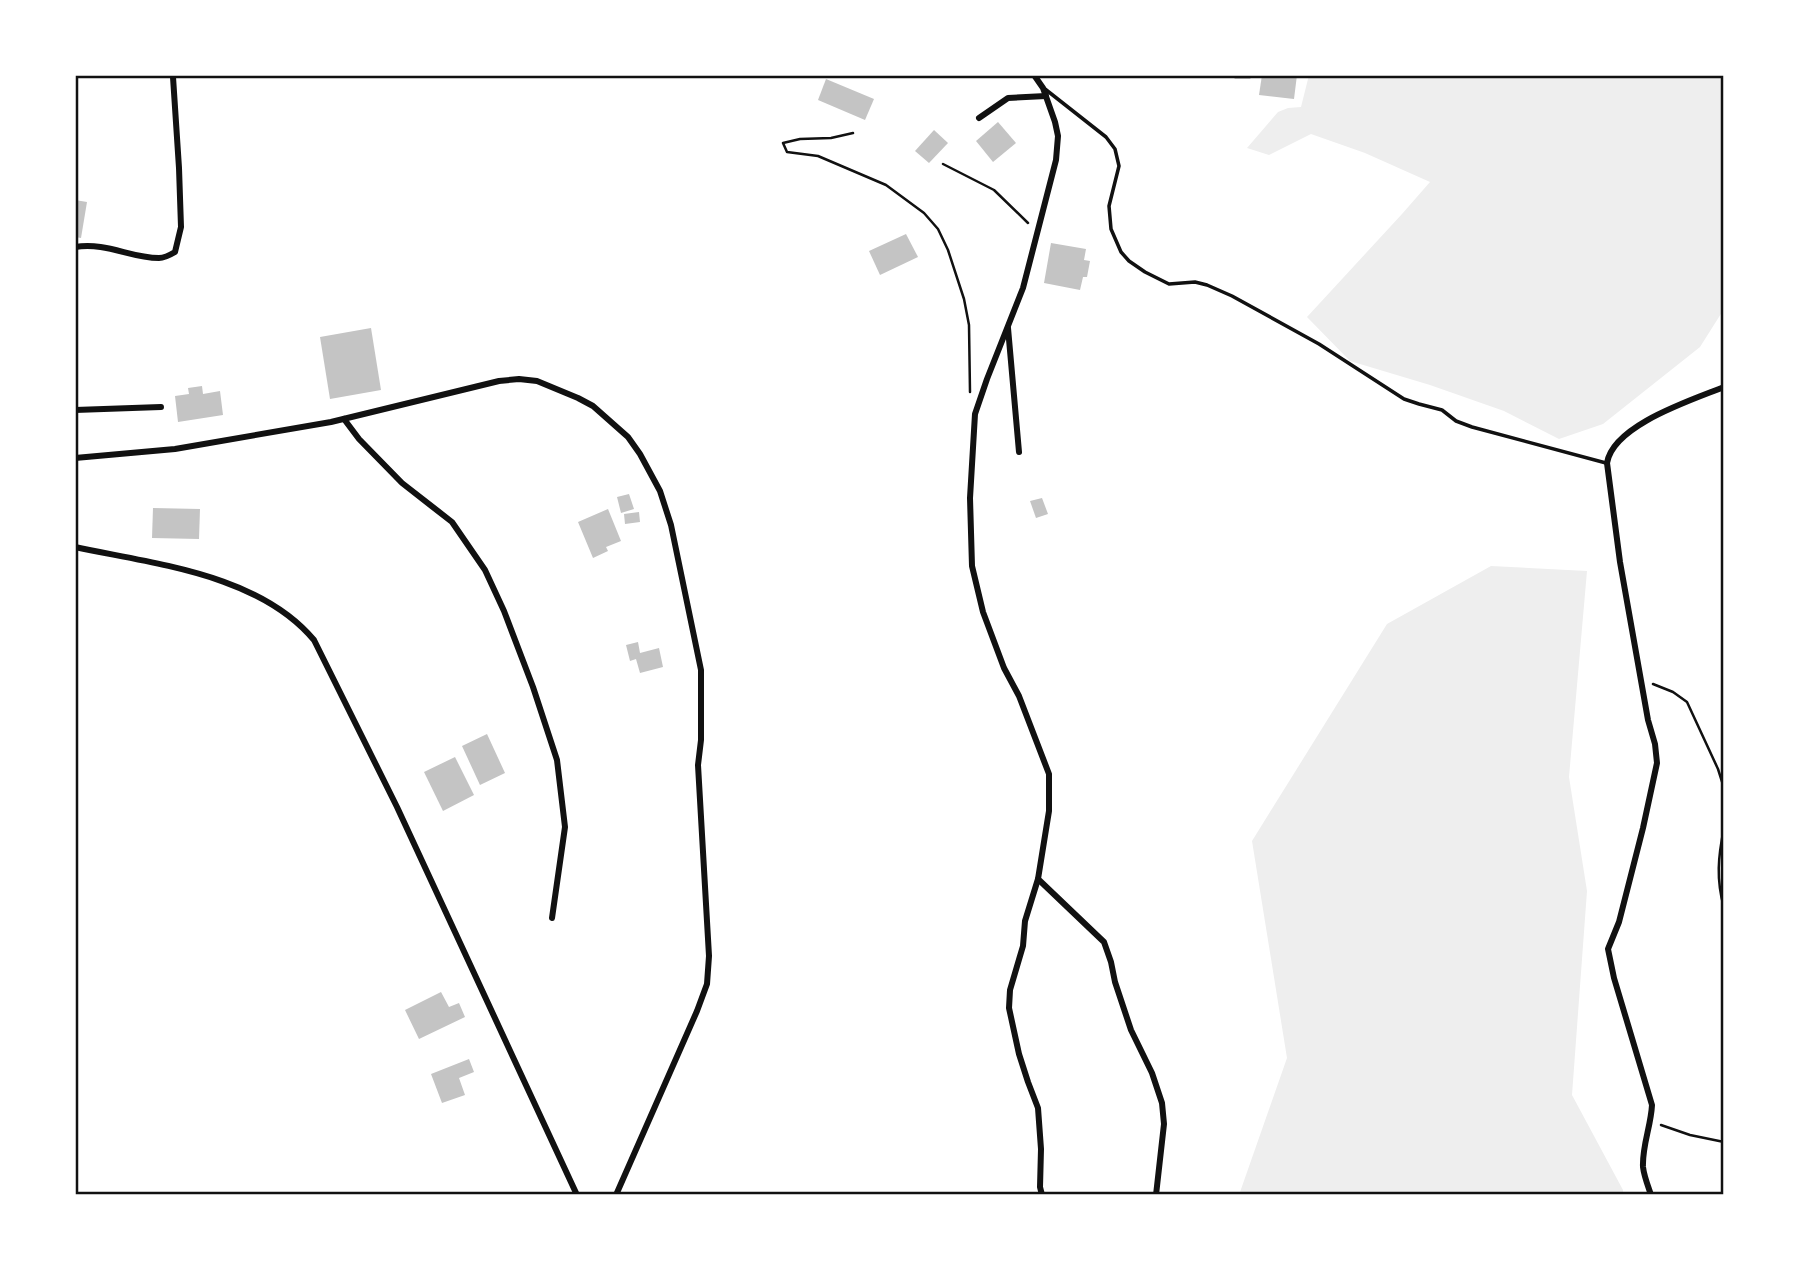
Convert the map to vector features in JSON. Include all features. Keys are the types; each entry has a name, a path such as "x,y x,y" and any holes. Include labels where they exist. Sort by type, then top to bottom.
{"street":[{"path":"1034,75 1043,88 1055,122 1058,147 1054,172 1023,288 975,414 970,498 974,577 992,640 1019,696 1049,774 1049,811 1038,879 1025,922 1023,946 1010,990 1009,1008 1025,1073 1038,1108 1042,1195"},
{"path":"75,247 106,247 162,258 175,252 181,227 173,77"},
{"path":"979,118 1008,97 1046,96"},
{"path":"1008,326 1020,452"},
{"path":"75,458 175,449 344,419 499,381 519,379 537,382 578,397 593,406 628,437 660,491 671,525 701,670 701,740 698,765 709,970 698,1011 616,1195"},
{"path":"1651,1195 1643,1168 1652,1105 1608,949 1619,922 1657,763 1620,562 1607,463 1608,454 1640,424 1724,387"},
{"path":"75,410 162,407"},
{"path":"344,419 359,439 402,483 452,522 485,570 504,611 557,760 565,827 552,918"},
{"path":"75,547 199,574 229,584 262,599 290,617 314,640 397,807 577,1195"},
{"path":"1038,879 1104,942 1131,1030 1152,1073 1162,1103 1164,1124 1156,1195"}],"lane":[{"path":"1043,88 1105,136 1115,149 1119,166 1109,206 1111,229 1121,252 1145,272 1168,284 1195,282 1232,296 1320,344 1404,399 1442,410 1456,421 1607,463"}],"path":[{"path":"1235,75 1250,77"},
{"path":"853,133 783,143 787,152 818,156 886,184 923,213 938,229 948,250 969,325 969,386 975,414"},
{"path":"943,164 994,190 1038,233"},
{"path":"1641,678 1673,692 1687,702 1724,788"},
{"path":"1724,828 1718,856 1719,891 1724,908"},
{"path":"1651,1121 1690,1135 1724,1142"}],"shaded area":[{"path":"1309,75 1724,75 1724,309 1700,347 1603,424 1559,439 1504,411 1350,361 1307,317 1430,182 1365,153 1311,134 1269,155 1247,148 1278,112 1301,107"},
{"path":"1491,566 1587,571 1569,777 1587,891 1572,1095 1623,1190 1623,1195 1239,1195 1287,1058 1252,841 1387,624"}],"building":[{"path":"1262,75 1297,75 1294,99 1259,95"},
{"path":"826,79 874,99 865,120 818,100"},
{"path":"998,122 1016,143 993,162 976,141"},
{"path":"934,130 948,143 929,163 915,151"},
{"path":"75,200 87,202 81,238 75,237"},
{"path":"906,234 918,257 880,275 869,251"},
{"path":"1051,243 1086,249 1084,260 1090,261 1087,277 1083,277 1080,290 1044,283"},
{"path":"371,328 381,390 330,399 320,337"},
{"path":"202,386 203,394 220,391 223,415 178,422 175,396 189,394 188,388"},
{"path":"629,494 634,509 621,513 617,497"},
{"path":"1042,498 1048,514 1036,518 1030,501"},
{"path":"153,508 200,509 199,539 152,538"},
{"path":"608,509 621,541 606,547 608,551 593,558 578,522"},
{"path":"639,512 640,522 625,524 624,514"},
{"path":"638,642 640,653 659,648 663,667 640,673 636,659 630,661 626,645"},
{"path":"487,734 505,773 480,785 462,746"},
{"path":"455,757 474,795 443,811 424,772"},
{"path":"441,992 449,1007 459,1003 465,1017 419,1039 405,1010"},
{"path":"469,1059 474,1072 459,1078 465,1095 442,1103 431,1074"}]}
